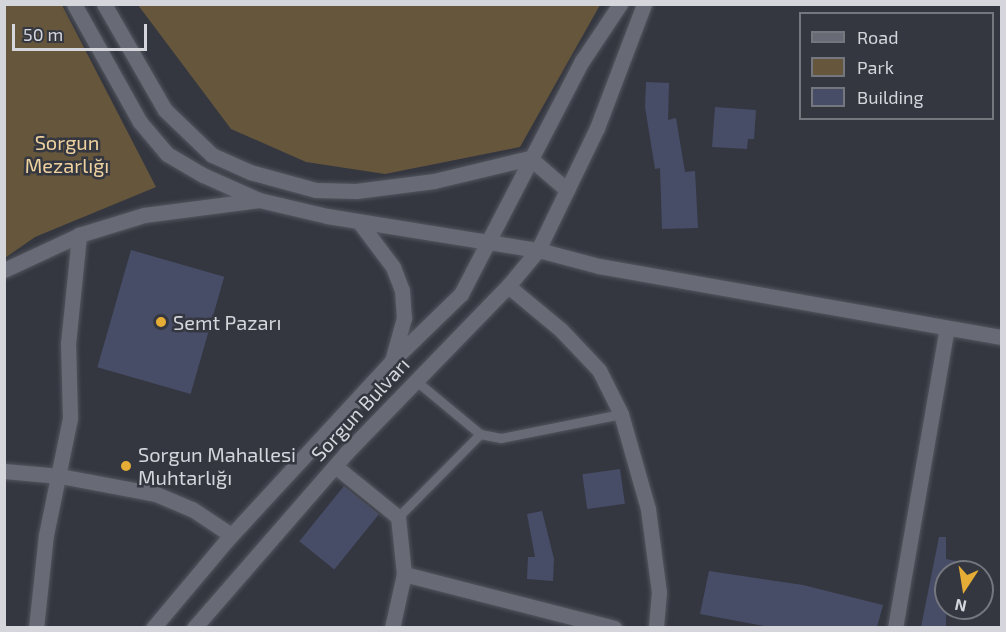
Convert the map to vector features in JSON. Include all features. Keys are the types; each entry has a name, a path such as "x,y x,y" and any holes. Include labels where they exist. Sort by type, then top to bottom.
{"main road":[{"path":"74,4 140,122 166,154 259,200 360,223 538,250 600,266 1002,337"},
{"path":"104,4 165,110 212,155 250,172 316,190 356,191 434,181 530,158 567,190"},
{"name":"Sorgun Bulvarı","path":"153,627 231,535 392,361 461,294 490,243 530,158 582,62 620,4"},
{"name":"Sorgun Bulvarı","path":"194,627 334,466 508,286 538,250 597,128 644,4"},
{"path":"4,270 80,235 144,215 259,200"},
{"path":"360,223 393,267 402,290 404,318 392,361"},
{"path":"36,627 46,535 60,476 70,418 68,344 80,235"},
{"path":"508,286 561,330 599,370 621,414 648,509 659,592 656,627"},
{"path":"895,627 947,328"},
{"path":"334,466 398,517 404,574 392,627"},
{"path":"4,471 60,476 156,494 192,508 231,535"},
{"path":"404,574 614,627"}],"lane":[{"path":"415,380 480,434 501,438 621,414"},
{"path":"398,517 480,434"}],"green space":[{"name":"Sorgun Mezarlığı","path":"5,4 62,5 156,187 35,237 5,258"},
{"path":"138,5 600,5 520,147 385,174 306,162 231,129"}],"building":[{"path":"646,82 669,83 668,120 676,118 685,172 695,171 698,228 662,229 660,168 655,169 645,107"},
{"path":"715,107 756,110 754,139 748,139 747,149 712,147"},
{"name":"Semt Pazarı","path":"131,250 224,277 191,394 97,367"},
{"path":"620,469 625,504 587,509 582,474"},
{"path":"344,486 379,514 334,569 299,541"},
{"path":"542,511 554,559 553,581 527,579 528,557 535,557 527,514"},
{"path":"939,537 946,537 946,559 951,560 934,560"},
{"path":"934,562 934,620 946,620 946,627 921,627"},
{"path":"709,571 803,585 883,605 877,627 770,627 700,614"}],"place":[{"name":"Semt Pazarı","path":"161,322"},
{"name":"Sorgun Mahallesi Muhtarlığı","path":"126,466"}]}
